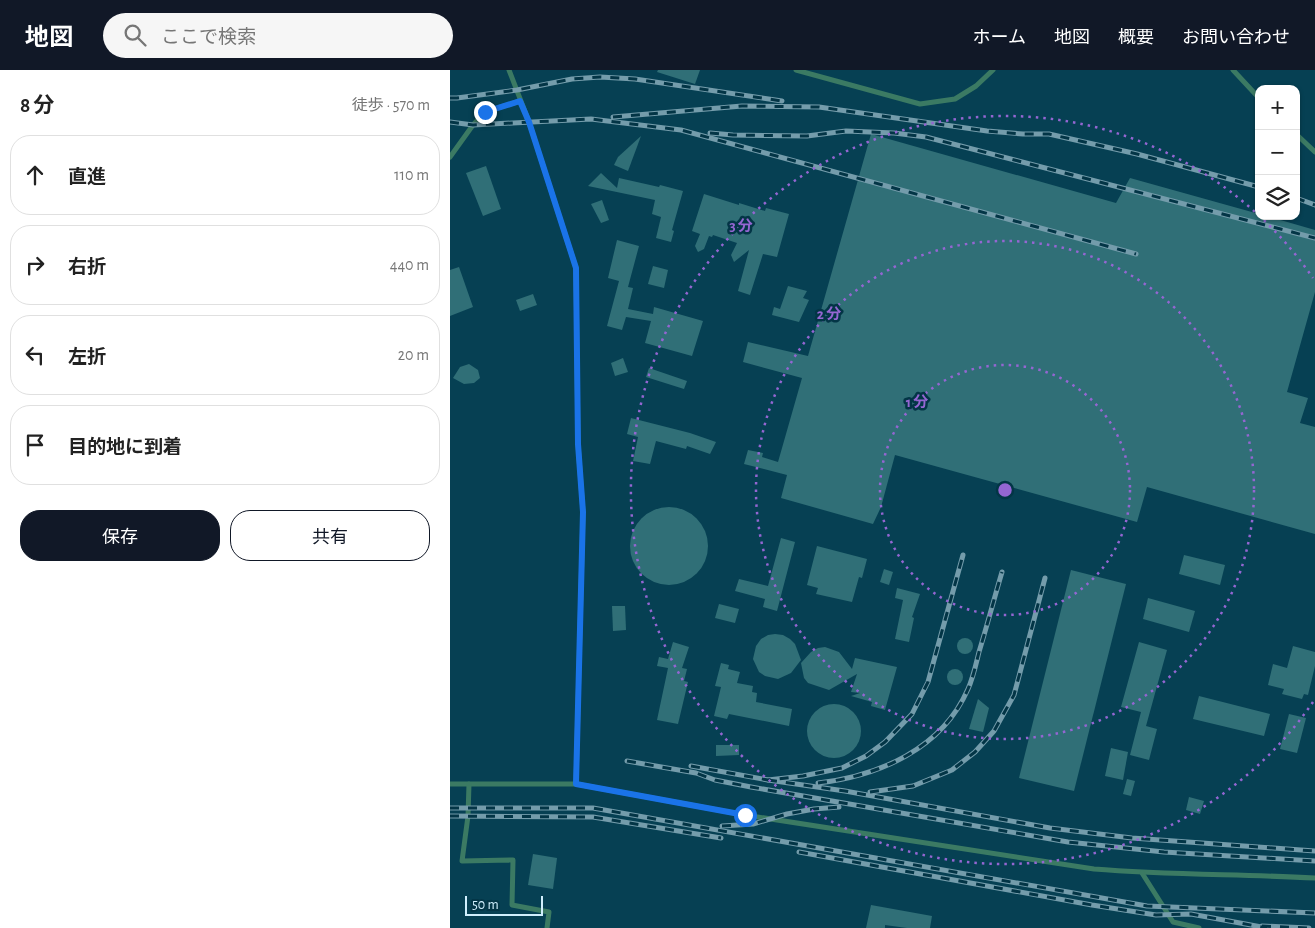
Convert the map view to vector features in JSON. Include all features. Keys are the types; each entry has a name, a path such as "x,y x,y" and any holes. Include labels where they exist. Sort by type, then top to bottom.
{"lane":[{"path":"509,70 529,122 576,268 578,444 583,512 576,784"},
{"path":"796,70 920,104 955,100 976,86 993,70"},
{"path":"1233,70 1255,94"},
{"path":"450,157 485,112 520,101"},
{"path":"1300,138 1315,152"},
{"path":"450,784 576,784 745,815 1094,869 1142,873 1315,878"},
{"path":"469,784 468,816 462,861 513,860 512,905 549,912 546,928"},
{"path":"1142,873 1173,922 1199,928"}],"shaded area":[{"path":"450,70 1315,70 1315,928 450,928"}],"building":[{"path":"658,70 700,70 695,84 657,72"},
{"path":"871,134 1116,203 1130,178 1255,213 1255,220 1281,220 1315,230 1315,292 1287,392 1308,398 1300,423 1315,427 1315,534 1147,487 1137,522 895,455 881,507 873,524 781,498 787,475 744,464 748,450 763,453 762,457 778,462 802,378 743,362 748,342 808,356"},
{"path":"641,136 628,171 614,165 618,157"},
{"path":"486,166 501,209 483,216 466,173"},
{"path":"601,173 617,188 619,178 683,191 672,230 674,231 671,242 656,238 661,217 652,214 655,200 588,186"},
{"path":"704,194 739,205 739,203 765,211 766,208 789,214 777,257 763,254 750,295 738,291 749,250 734,262 731,255 737,243 713,235 712,237 709,236 704,249 698,252 695,246 700,234 692,231"},
{"path":"602,200 609,220 601,223 591,204"},
{"path":"617,240 639,246 628,287 633,288 628,309 653,314 654,307 703,321 692,356 645,343 651,321 626,317 622,330 607,326 619,281 608,278"},
{"path":"653,266 668,270 664,288 648,284"},
{"path":"459,267 473,307 450,316 450,270"},
{"path":"788,286 807,291 803,298 809,300 799,322 772,315 774,307 780,309"},
{"path":"533,294 537,305 520,311 516,300"},
{"path":"623,358 628,372 615,376 611,363"},
{"path":"469,364 478,370 480,378 474,383 464,384 453,378 460,367"},
{"path":"649,368 687,381 684,389 646,377"},
{"path":"631,418 690,433 716,442 710,454 687,446 686,449 656,441 650,464 633,461 638,437 627,434"},
{"path":"669,507 684,510 701,524 705,531 708,546 705,561 691,578 684,582 669,585 654,582 637,568 633,561 630,546 633,531 647,514 654,510"},
{"path":"781,538 795,542 777,611 763,607 765,599 735,591 739,579 768,586"},
{"path":"817,546 867,559 862,578 859,577 852,602 816,594 818,588 807,585"},
{"path":"1184,555 1225,565 1220,585 1179,574"},
{"path":"884,569 893,572 889,585 880,582"},
{"path":"1071,570 1126,584 1074,791 1019,778"},
{"path":"897,588 920,594 912,617 914,618 909,642 895,639 903,600 895,598"},
{"path":"1148,598 1195,611 1189,632 1143,619"},
{"path":"719,604 739,609 735,623 715,618"},
{"path":"612,606 625,606 626,630 613,631"},
{"path":"775,634 783,635 795,644 801,660 791,673 778,679 765,676 759,672 753,659 756,646 761,639"},
{"path":"965,638 971,640 973,646 971,652 965,654 959,652 957,646 959,640"},
{"path":"673,642 689,647 682,668 687,669 684,681 688,682 678,724 657,720 668,668 657,666 659,657 668,659"},
{"path":"1139,642 1167,650 1146,726 1157,729 1149,760 1130,755 1141,712 1121,707"},
{"path":"1293,646 1315,652 1315,666 1308,695 1304,694 1302,699 1282,694 1284,689 1268,685 1273,664 1287,668"},
{"path":"825,647 839,652 852,669 855,658 897,667 885,710 871,706 872,702 851,696 860,693 851,692 857,674 829,690 808,683 804,678 801,663 811,652"},
{"path":"721,663 729,665 728,669 740,672 737,683 753,686 752,692 757,693 756,702 792,709 789,726 729,714 727,719 714,716 721,687 715,686"},
{"path":"955,669 961,671 963,677 961,683 955,685 949,683 947,677 949,671"},
{"path":"1199,696 1270,714 1264,736 1193,719"},
{"path":"978,699 989,708 983,732 969,729"},
{"path":"834,704 844,706 853,712 859,721 861,731 859,741 853,750 844,756 834,758 824,756 815,750 809,741 807,731 809,721 815,712 824,706"},
{"path":"1289,714 1306,718 1297,753 1280,749"},
{"path":"716,745 739,745 739,755 716,756"},
{"path":"1111,748 1128,752 1123,780 1105,776"},
{"path":"1127,779 1135,781 1131,796 1123,794"},
{"path":"1189,797 1204,801 1200,814 1186,810"},
{"path":"533,854 557,858 553,889 528,885"},
{"path":"871,905 932,916 930,928 907,928 885,925 885,928 866,928"}],"railway":[{"path":"450,98 517,90 572,79 600,77 635,79 782,101"},
{"path":"613,117 742,106 819,107 987,131 1049,134 1137,154 1255,186"},
{"path":"450,122 473,125 591,119 681,130 1136,254"},
{"path":"710,133 807,136 846,131 894,133 926,137 1315,238"},
{"path":"1300,199 1315,205"},
{"path":"691,766 768,780 803,776 842,768 866,756 885,742 912,714 928,682 963,555"},
{"path":"818,783 864,774 885,766 906,756 942,728 957,710 970,685 1002,572"},
{"path":"870,792 913,786 952,770 975,752 994,731 1014,695 1045,578"},
{"path":"627,761 696,773 715,780 751,787 1068,842 1164,852 1315,861"},
{"path":"768,780 845,791 1050,828 1132,838 1315,851"},
{"path":"722,826 753,824 787,814 839,807"},
{"path":"450,808 593,808 1147,906 1315,913"},
{"path":"450,816 593,817 721,838"},
{"path":"799,852 1092,905 1156,915 1191,914 1267,928"},
{"path":"1262,926 1309,928"}],"route":[{"path":"485,112 520,101 529,122 576,268 578,444 583,512 576,784 745,815"}]}
